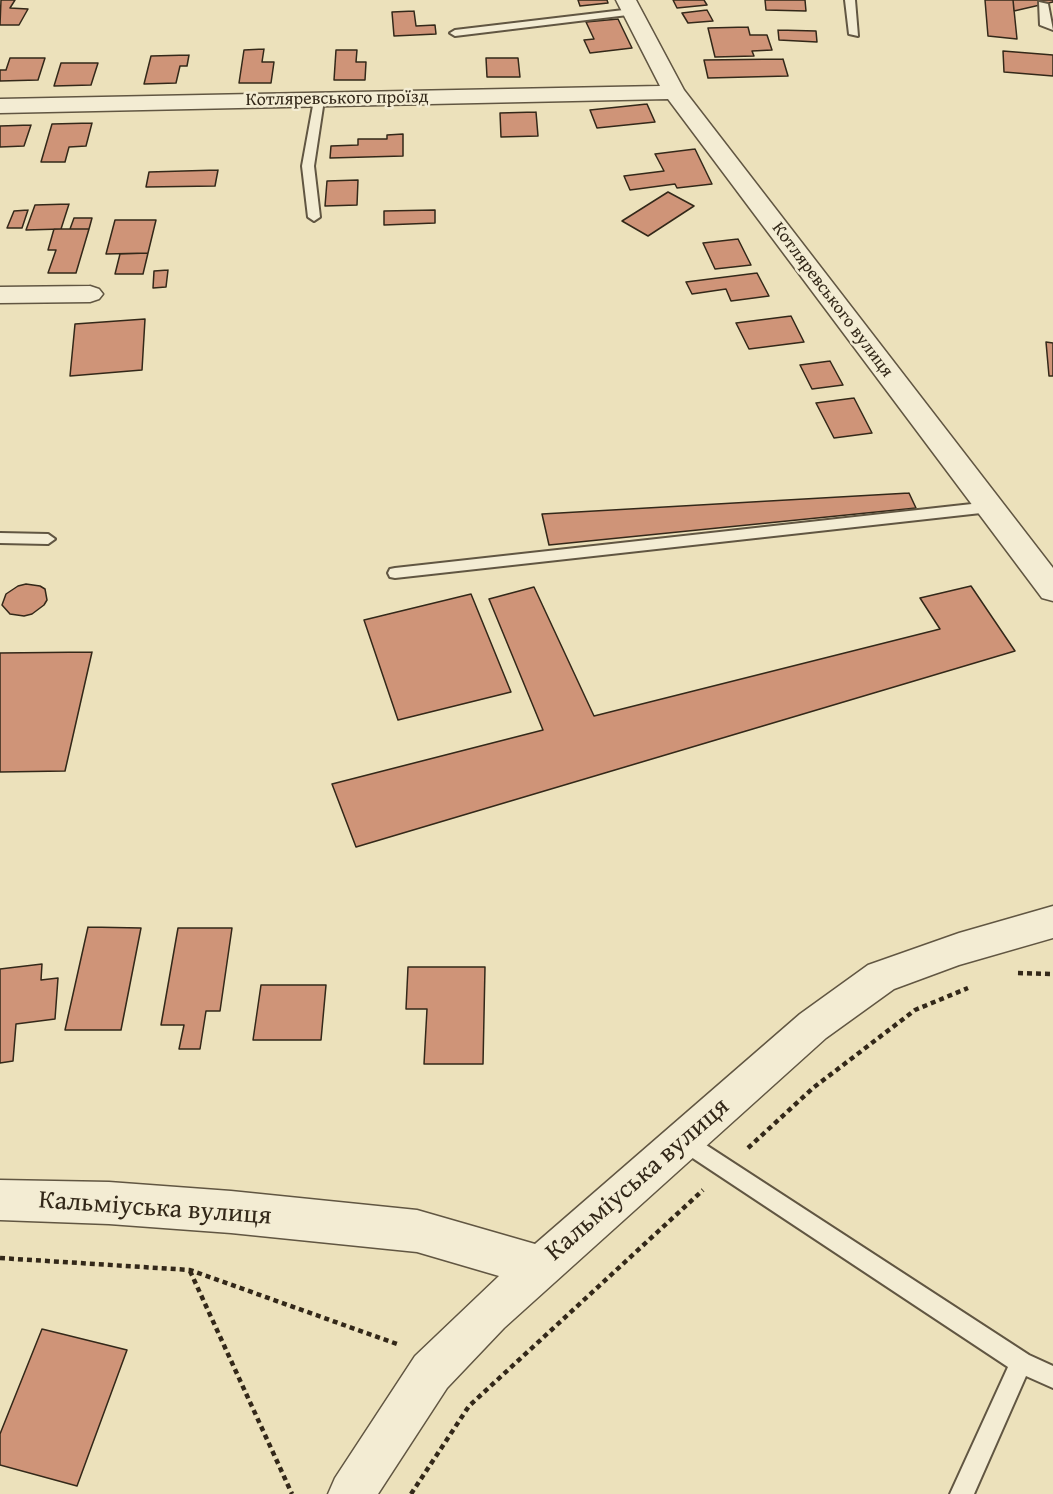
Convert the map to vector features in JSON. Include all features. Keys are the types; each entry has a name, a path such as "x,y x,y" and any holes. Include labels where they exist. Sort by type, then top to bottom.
{"street":[{"name":"Котляревського вулиця","path":"629,6 674,92 1053,590"},
{"name":"Котляревського проїзд","path":"0,106 674,92"},
{"path":"0,296 90,294"},
{"name":"Кальміуська вулиця","path":"0,1200 110,1203 231,1212 417,1232 540,1266 813,1026 881,977 959,949 1053,922"},
{"path":"351,1494 431,1372 489,1313 540,1266"}],"lane":[{"path":"850,0 854,34"},
{"path":"1043,4 1049,26"},
{"path":"455,33 629,6"},
{"path":"314,217 308,166 319,100"},
{"path":"395,573 990,507"},
{"path":"0,538 48,539"},
{"path":"683,1140 1021,1363 1053,1377"},
{"path":"962,1494 1021,1363"}],"path":[{"path":"0,1258 190,1270 401,1346"},
{"path":"190,1270 292,1494"}],"building":[{"path":"1,0 15,0 10,8 28,9 19,25 0,25"},
{"path":"578,0 607,0 608,3 580,6"},
{"path":"673,0 704,0 707,5 677,8"},
{"path":"765,0 805,0 806,11 766,10"},
{"path":"985,0 1013,0 1017,39 988,36"},
{"path":"1013,0 1053,0 1053,2 1014,11"},
{"path":"707,10 713,21 688,23 682,13"},
{"path":"414,11 416,26 435,25 436,34 394,36 392,12"},
{"path":"618,19 632,48 590,53 584,40 594,39 586,22"},
{"path":"748,27 750,35 767,35 772,50 752,51 754,56 715,57 708,28"},
{"path":"778,30 816,31 817,42 779,40"},
{"path":"264,49 262,62 274,62 271,83 239,83 244,50"},
{"path":"336,50 357,50 356,62 366,62 365,80 334,80"},
{"path":"1003,51 1053,55 1053,76 1004,72"},
{"path":"189,55 187,66 180,66 176,83 144,84 151,56"},
{"path":"10,58 45,58 38,80 0,81 0,70 6,70"},
{"path":"486,58 518,58 520,77 487,77"},
{"path":"783,59 788,76 708,78 704,60"},
{"path":"61,63 98,63 91,85 54,86"},
{"path":"647,104 655,122 597,128 590,110"},
{"path":"536,112 538,136 501,137 500,113"},
{"path":"92,123 86,146 69,147 65,162 41,162 52,124"},
{"path":"31,125 24,146 0,147 0,126"},
{"path":"403,134 403,156 330,158 331,146 358,145 358,139 387,139 387,135"},
{"path":"695,149 712,184 677,188 675,184 630,190 624,176 664,171 655,154"},
{"path":"218,170 215,186 146,187 149,172"},
{"path":"358,180 357,205 325,206 327,181"},
{"path":"668,192 694,206 648,236 622,221"},
{"path":"69,204 61,229 26,230 35,205"},
{"path":"28,210 22,228 7,228 14,211"},
{"path":"435,210 435,223 384,225 384,211"},
{"path":"74,218 92,218 89,229 70,229"},
{"path":"115,220 156,220 148,253 106,254"},
{"path":"54,229 89,229 76,273 48,273 56,250 48,250"},
{"path":"738,239 751,265 715,269 703,243"},
{"path":"148,253 143,274 115,274 120,254"},
{"path":"168,270 166,287 153,288 154,271"},
{"path":"757,273 769,296 731,301 726,289 692,294 686,282"},
{"path":"791,316 804,342 749,349 736,323"},
{"path":"145,319 142,370 70,376 75,324"},
{"path":"1046,342 1053,343 1053,376 1049,376"},
{"path":"830,361 843,385 812,389 800,365"},
{"path":"854,398 872,433 834,438 816,403"},
{"path":"909,493 916,508 549,545 542,514"},
{"path":"26,584 45,589 47,600 32,614 24,616 10,614 2,605 6,594"},
{"path":"971,586 1015,651 356,847 332,784 543,730 489,599 534,587 594,716 940,629 920,598"},
{"path":"471,594 511,692 398,720 364,620"},
{"path":"92,652 65,771 0,772 0,653"},
{"path":"88,927 141,928 121,1030 65,1030"},
{"path":"178,928 232,928 220,1011 206,1011 200,1049 179,1049 184,1025 161,1025"},
{"path":"42,964 41,980 58,978 55,1019 16,1024 13,1061 0,1063 0,969"},
{"path":"408,967 485,967 483,1064 424,1064 427,1009 406,1009"},
{"path":"261,985 326,985 321,1040 253,1040"},
{"path":"42,1329 127,1350 77,1486 0,1465 0,1434"}]}
